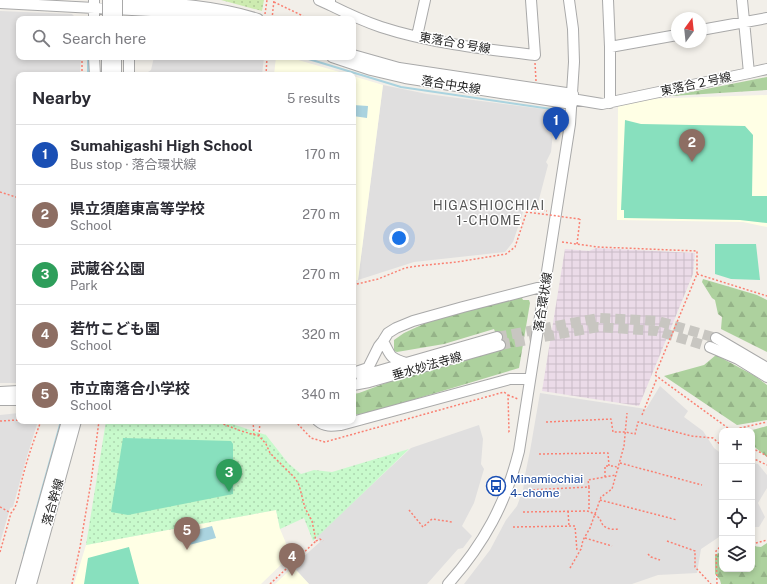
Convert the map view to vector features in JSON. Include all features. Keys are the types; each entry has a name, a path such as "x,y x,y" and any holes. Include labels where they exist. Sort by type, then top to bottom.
{"street":[{"path":"108,0 108,16"},
{"path":"113,0 129,8 205,16"},
{"path":"117,0 117,16"},
{"name":"東落合８号線","path":"319,0 330,2 369,23 417,36 494,50 535,55"},
{"path":"417,36 425,0"},
{"path":"531,0 535,55"},
{"name":"落合環状線","path":"448,584 474,553 493,521 509,484 519,450 546,286 570,124 574,62 573,29 569,0"},
{"path":"608,0 610,103"},
{"path":"742,0 749,73"},
{"path":"0,4 94,9 197,5 257,16"},
{"path":"707,29 767,18"},
{"path":"610,47 671,36"},
{"name":"落合中央線","path":"356,57 405,69 572,99"},
{"path":"94,60 94,72"},
{"path":"107,60 107,72"},
{"path":"116,60 116,72"},
{"path":"129,60 129,72"},
{"name":"落合中央線","path":"341,60 399,77 572,99"},
{"name":"東落合２号線","path":"572,99 602,104 610,103 767,69"},
{"path":"356,372 368,368 387,334 412,321 546,286"},
{"path":"716,338 767,368"},
{"path":"383,341 389,355 395,360 406,363"},
{"name":"垂水妙法寺線","path":"356,377 406,363 499,341 356,386"},
{"path":"710,347 738,359 767,377"},
{"path":"356,421 510,379 530,379"},
{"path":"0,392 16,392"},
{"path":"0,400 16,400"},
{"name":"落合幹線","path":"22,584 66,424"},
{"name":"落合幹線","path":"31,584 75,424"},
{"path":"322,424 329,426 345,424"}],"path":[{"path":"262,16 267,0"},
{"path":"272,16 274,2 302,16"},
{"path":"535,55 536,84"},
{"path":"82,60 82,72"},
{"path":"266,72 267,60"},
{"path":"0,192 16,197"},
{"path":"356,284 378,280 405,268 506,254 514,247 528,208 547,211"},
{"path":"526,212 580,219 576,244"},
{"path":"562,242 598,247 697,251 697,274 654,375 728,428"},
{"path":"697,274 767,296"},
{"path":"642,415 657,377"},
{"path":"298,424 311,438 325,442 504,392 518,399"},
{"path":"508,395 509,432 511,434"},
{"path":"570,568 581,549 584,538 590,528 600,497 612,489 624,446 627,413"},
{"path":"546,422 611,419 613,432 635,434 638,422 691,436 713,438 719,443"},
{"path":"0,421 16,420"},
{"path":"740,428 767,422"},
{"path":"0,552 11,513 14,511 18,497 23,468 40,424"},
{"path":"72,584 91,482 99,424"},
{"path":"224,424 260,436"},
{"path":"253,424 254,435"},
{"path":"260,424 260,436 270,453 295,478 299,485 304,508 312,521 316,541"},
{"path":"755,450 767,456"},
{"path":"539,454 608,453 609,466"},
{"path":"755,460 767,466"},
{"path":"620,462 702,485"},
{"path":"605,477 605,466 614,466 618,468"},
{"path":"589,512 588,480 616,475"},
{"path":"529,490 589,487"},
{"path":"600,500 676,520"},
{"path":"0,507 11,513"},
{"path":"408,510 423,527 432,519 452,522"},
{"path":"523,512 589,512 598,517 606,528 615,530 618,529"},
{"path":"568,512 569,526"},
{"path":"512,528 575,526 578,552"},
{"path":"584,538 612,546"},
{"path":"270,584 316,541 320,539 323,541"},
{"path":"755,543 767,540"},
{"path":"666,541 695,551 695,567 711,584"},
{"path":"717,584 716,552 719,548"},
{"path":"648,554 651,557 660,560"}],"shaded area":[{"path":"0,11 72,14 74,16 16,16 16,60 81,60 80,72 16,72 16,383 0,383"},
{"path":"153,60 264,60 262,72 148,72 151,70"},
{"path":"276,60 298,60 340,72 274,72"},
{"path":"356,77 383,85 358,280 356,280"},
{"path":"383,85 427,94 550,110 555,114 551,152 546,162 548,165 537,207 525,206 513,242 505,252 414,262 358,280"},
{"path":"767,95 767,227 743,222 617,220 618,105 642,99"},
{"path":"596,248 695,253 693,274 639,406 542,391 565,249 589,251"},
{"path":"660,386 688,411 684,417 703,431 714,448 719,452 719,537 701,549 697,573 658,575 632,584 464,584 490,550 506,520 517,506 523,490 540,393 646,409"},
{"path":"16,413 16,424 37,424 13,507 10,508 0,543 0,415"},
{"path":"479,425 483,439 481,464 484,469 474,503 462,526 472,536 463,548 458,549 427,584 309,584 293,566 320,542 316,537 411,448"},
{"path":"755,464 758,464 767,475 767,488 758,503 765,517 759,527 755,527"},
{"path":"276,510 280,529 291,555 261,584 74,584 86,545"},
{"path":"293,567 309,584 275,584"}],"green space":[{"path":"221,0 264,0 262,11"},
{"path":"767,77 767,90 671,96"},
{"path":"625,120 641,124 745,126 753,135 752,196 767,196 767,223 740,220 624,218 624,210 621,210"},
{"path":"715,244 756,244 760,280 731,279 715,274"},
{"path":"703,279 757,295 767,300 767,352 721,329 722,317 718,314 715,300 712,298 702,282"},
{"path":"521,296 523,300 529,300 530,303 519,368 372,412 356,415 356,394 410,374 501,348 494,329 444,344 397,352 394,351 394,340 404,333 430,321"},
{"path":"716,355 755,376 767,385 767,420 737,425 664,376 704,365"},
{"path":"106,424 232,424 266,435 288,463 301,474 314,470 332,472 409,449 313,541 304,518 280,529 276,510 86,545"},
{"path":"767,426 767,457 755,447 755,429"},
{"path":"123,438 231,441 233,444 233,494 128,515 111,512"},
{"path":"767,543 767,584 721,584 720,580 715,574 715,555 719,553 719,572 755,572 755,546 761,547"},
{"path":"129,547 139,584 84,584 88,558"}],"water":[{"path":"356,105 368,106 367,118 356,116"},
{"path":"212,526 216,538 189,545 185,533"}],"waterway":[{"path":"88,60 88,72"},
{"path":"312,60 352,72"},
{"path":"356,73 401,87 551,109"},
{"path":"24,554 60,424"}],"tunnel":[{"path":"497,337 599,318 658,321 716,338"},
{"path":"500,345 598,327 657,331 710,347"}],"place":[{"name":"Sumahigashi High School","path":"556,140"},
{"name":"県立須磨東高等学校","path":"692,162"},
{"name":"Minamiochiai 4-chome","path":"496,486"},
{"name":"武蔵谷公園","path":"229,492"},
{"name":"市立南落合小学校","path":"187,550"},
{"name":"若竹こども園","path":"292,576"}],"district":[{"name":"HIGASHIOCHIAI 1-CHOME","path":"489,212"}]}
